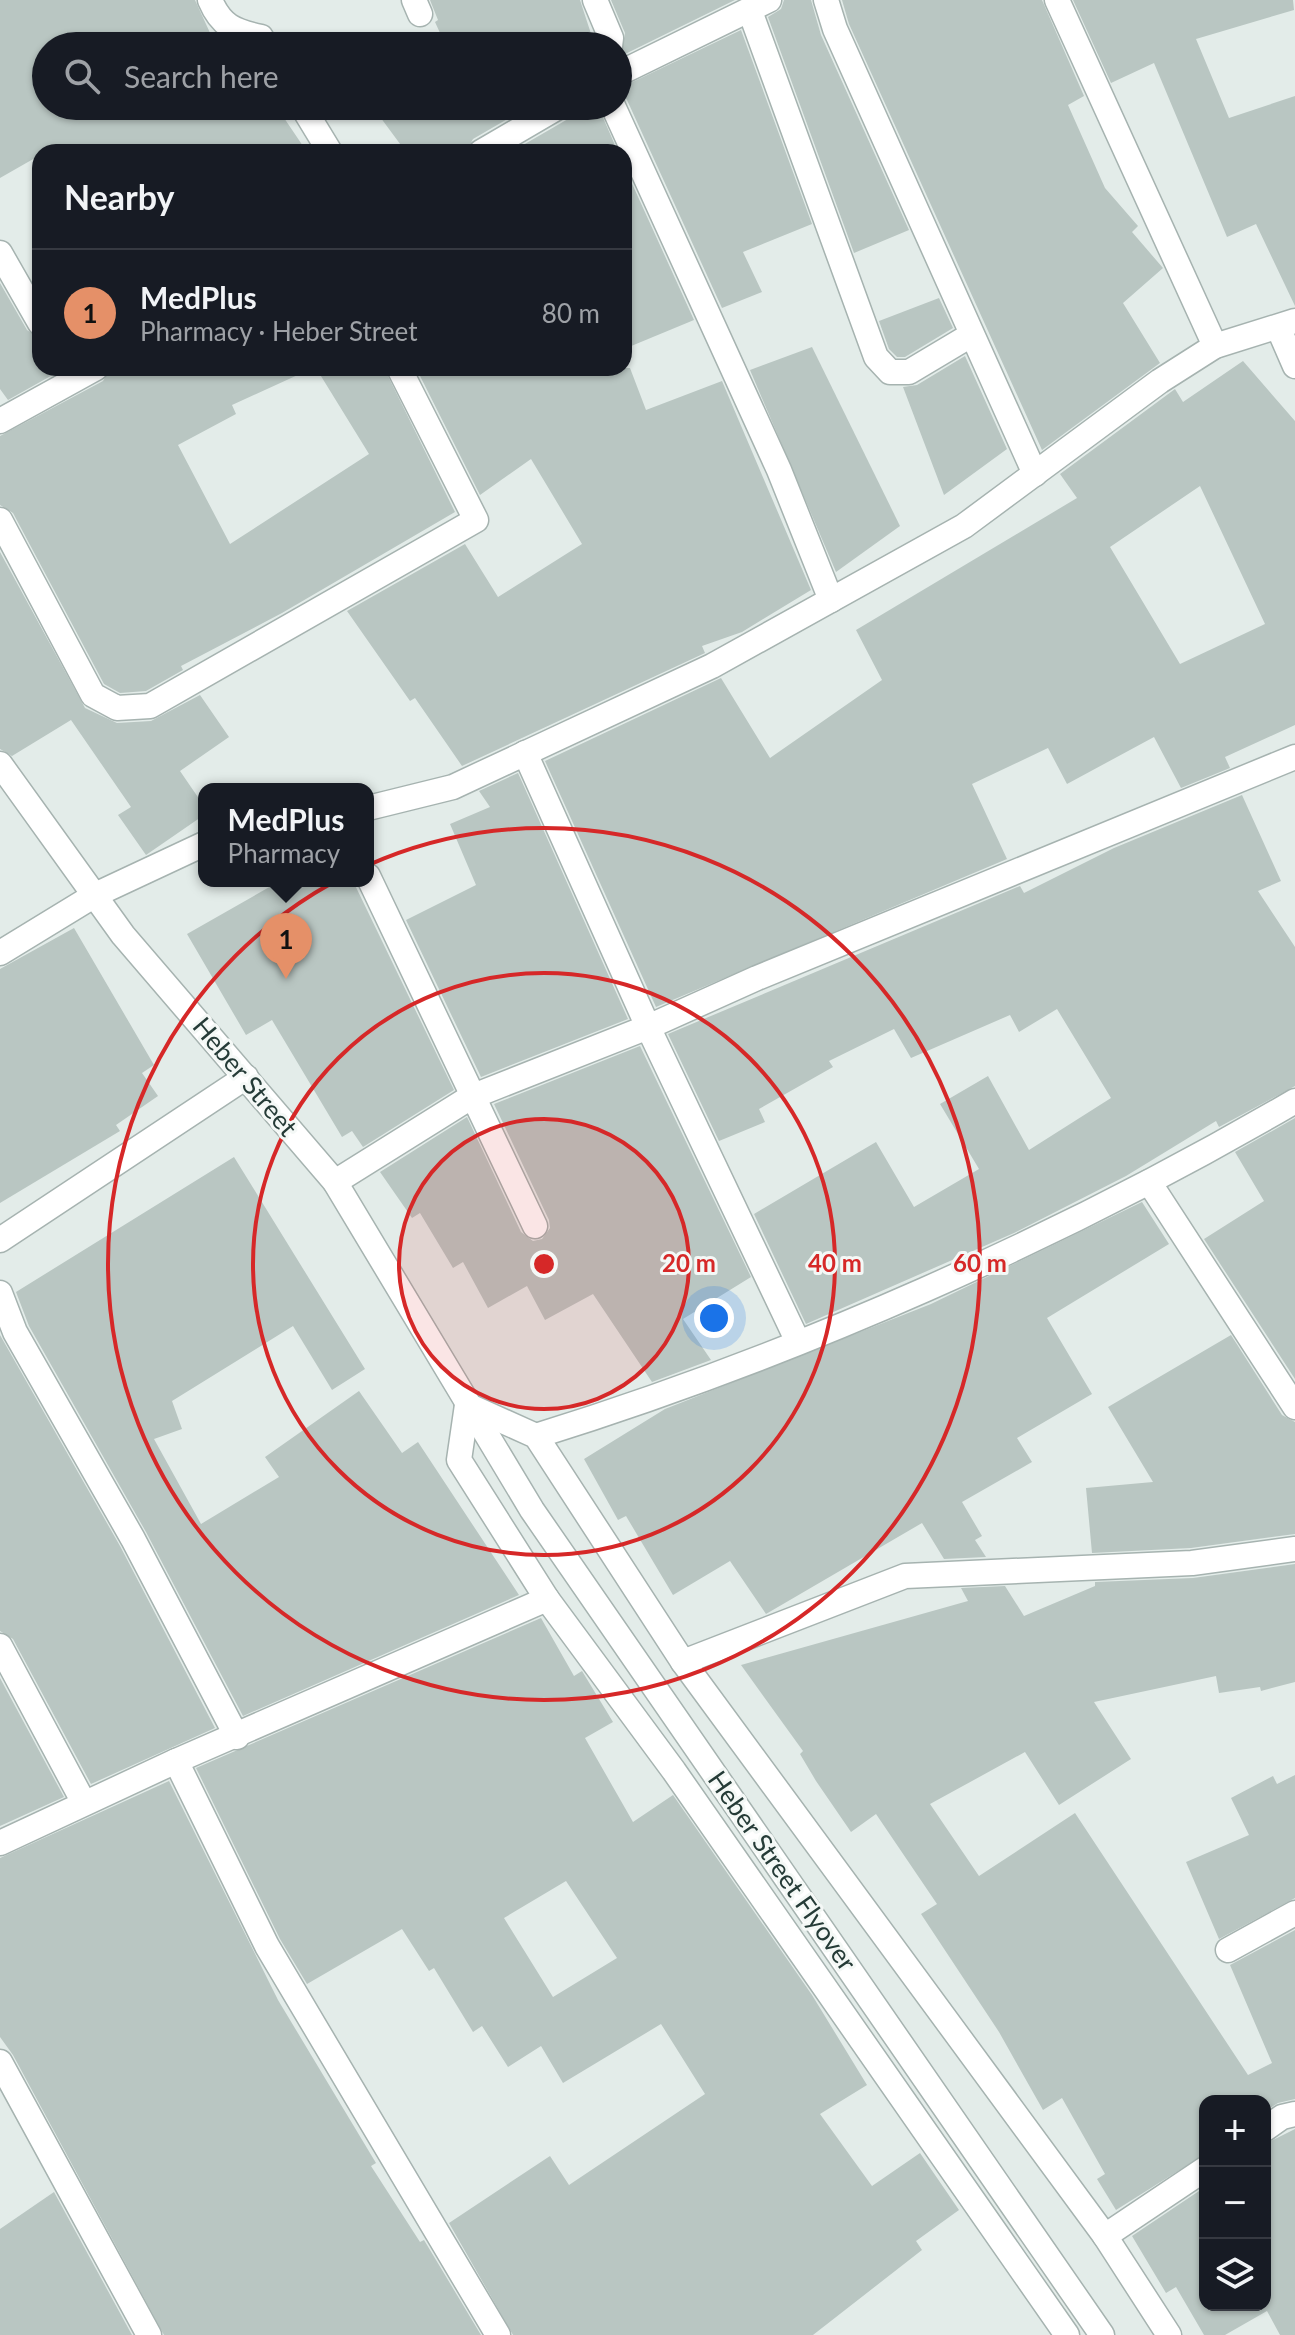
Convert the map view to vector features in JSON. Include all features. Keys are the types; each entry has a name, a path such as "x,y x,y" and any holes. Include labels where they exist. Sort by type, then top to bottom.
{"street":[{"path":"210,0 218,18 238,32"},
{"path":"595,0 608,32"},
{"path":"826,0 835,29 1035,474"},
{"path":"1057,0 1215,346"},
{"path":"632,67 760,6 876,357 890,372 909,372 971,335"},
{"path":"311,120 325,144"},
{"path":"495,144 536,120"},
{"path":"619,120 630,144"},
{"path":"632,148 779,470 831,600"},
{"path":"0,253 32,309"},
{"path":"374,807 453,787 712,666 964,526 1160,381 1215,346 1286,324 1295,366"},
{"path":"0,421 66,376"},
{"path":"0,520 93,695 117,708 150,706 476,520 403,376"},
{"path":"525,753 648,1027 798,1342"},
{"path":"335,1182 471,1097 648,1027 757,978 1295,757"},
{"name":"Heber Street","path":"0,764 123,935 335,1182 467,1405"},
{"path":"0,953 95,895 198,847"},
{"path":"373,887 535,1226"},
{"path":"0,1240 246,1077"},
{"path":"536,1436 662,1397 958,1274 1149,1182 1295,1101"},
{"path":"1149,1182 1295,1407"},
{"path":"0,1293 15,1332 133,1539 237,1737"},
{"path":"1067,2335 674,1771 547,1599 459,1460 467,1405 536,1436 683,1662 1105,2236 1169,2335"},
{"name":"Heber Street Flyover","path":"467,1405 532,1510 1102,2335"},
{"path":"683,1662 905,1576 1192,1563 1295,1549"},
{"path":"0,1843 176,1761 237,1737 547,1599"},
{"path":"0,1646 84,1803"},
{"path":"176,1761 267,1946 498,2335"},
{"path":"1228,1950 1295,1913"},
{"path":"0,2062 149,2335"},
{"path":"1271,2125 1282,2117 1295,2114"},
{"path":"1105,2236 1199,2173"}],"building":[{"path":"0,0 195,0 210,32 32,32 32,120 285,120 302,144 32,144 32,160 0,178"},
{"path":"430,0 580,0 590,32 440,32 435,22 438,20"},
{"path":"611,0 735,0 632,51 632,32 625,32"},
{"path":"784,0 811,0 821,35 909,230 854,253 768,17 781,9"},
{"path":"842,0 1042,0 1084,96 1068,105 1105,188 1138,226 1132,232 1163,268 1123,303 1160,363 1042,450 849,24"},
{"path":"1073,0 1293,0 1294,10 1196,39 1229,118 1295,96 1295,306 1256,224 1227,237 1154,63 1111,83"},
{"path":"741,30 812,224 743,252 762,292 722,308 632,111 632,82"},
{"path":"382,120 506,120 473,139 470,144 400,144"},
{"path":"566,120 604,120 615,144 525,144"},
{"path":"632,184 694,320 632,346"},
{"path":"0,283 32,333 32,376 51,376 8,400 0,389"},
{"path":"939,298 953,328 905,357 897,357 889,349 879,321"},
{"path":"812,347 900,526 836,572 750,370"},
{"path":"965,356 1007,449 944,495 903,387 917,385"},
{"path":"1243,361 1295,421 1295,725 1225,757 1230,768 1181,788 1154,737 1067,784 1048,748 972,784 1007,859 656,1007 545,761 721,678 770,758 882,680 856,630 1077,498 1060,474 1175,389 1183,402","holes":["1200,486 1265,624 1180,664 1110,547"]},
{"path":"632,373 646,410 722,381 811,590 742,632 702,646 705,653 462,766 415,698 410,701 347,611 465,544 498,597 582,544 531,459 480,495 420,376 632,376"},
{"path":"106,376 295,376 232,405 236,414 178,445 230,544 369,454 321,376 388,376 455,512 282,613 181,666 183,670 146,691 120,693 104,684 13,513 0,505 0,436 103,381"},
{"path":"0,552 85,708 117,723 151,721 200,695 229,737 180,771 198,797 198,819 146,855 118,815 131,807 71,720 12,756 0,749"},
{"path":"518,773 628,1019 481,1077 406,920 476,885 450,824 490,807 479,791"},
{"path":"1242,795 1281,881 1258,891 1295,947 1295,1086 1219,1127 1216,1121 1126,1176 1014,1233 806,1324 754,1214 876,1142 914,1207 979,1169 940,1104 988,1076 1029,1150 1111,1098 1057,1009 1019,1032 1010,1015 911,1058 894,1029 829,1061 833,1067 759,1109 765,1122 719,1141 668,1034 1020,886 1024,893 1114,848"},
{"path":"269,887 356,887 454,1090 363,1147 352,1131 342,1137 272,1020 246,1035 187,934"},
{"path":"74,928 154,1065 142,1073 158,1096 116,1125 120,1131 0,1203 0,969"},
{"path":"640,1046 751,1277 683,1319 711,1360 652,1382 593,1294 545,1320 527,1286 488,1308 463,1262 453,1268 420,1213 412,1218 380,1172 467,1117 521,1232 533,1241 542,1239 550,1228 549,1220 494,1104"},
{"path":"1295,1118 1295,1379 1204,1239 1264,1201 1235,1152"},
{"path":"234,1157 365,1369 332,1390 293,1326 172,1401 182,1429 154,1439 201,1524 279,1477 265,1457 359,1391 402,1453 418,1442 519,1595 243,1716 146,1532 29,1326 16,1292"},
{"path":"1142,1202 1169,1244 1047,1318 1092,1394 1017,1438 1032,1462 962,1502 982,1536 975,1540 986,1557 944,1559 922,1523 766,1614 730,1561 673,1595 626,1516 618,1520 584,1459 665,1409 931,1304"},
{"path":"0,1335 120,1546 215,1728 91,1784 13,1639 0,1631"},
{"path":"1231,1335 1282,1415 1295,1422 1295,1534 1191,1548 1092,1553 1086,1488 1153,1482 1108,1407"},
{"path":"1295,1564 1295,1682 1261,1691 1260,1687 1219,1693 1216,1676 1094,1702 1131,1759 1059,1805 1025,1752 930,1804 979,1876 1075,1813 1248,2075 1272,2063 1230,1965 1295,1930 1295,2099 1271,2107 1271,2095 1199,2095 1199,2158 1116,2210 1097,2179 1105,2174 1062,2098 1043,2110 999,2032 921,1914 937,1904 876,1814 851,1832 800,1754 803,1751 741,1665 968,1601 961,1588 1005,1586 1024,1616 1095,1586 1095,1582 1193,1578"},
{"path":"541,1618 574,1676 582,1671 613,1722 585,1738 633,1822 673,1795 812,1995 867,2085 820,2114 872,2186 920,2153 959,2210 916,2241 922,2250 813,2335 513,2335 449,2223 550,2156 569,2185 705,2094 661,2024 563,2083 541,2046 508,2067 482,2026 473,2032 434,1968 429,1971 402,1929 307,1984 280,1939 196,1768","holes":["566,1881 617,1958 553,1997 504,1918"]},
{"path":"0,1678 64,1797 0,1826"},
{"path":"1295,1775 1295,1898 1219,1939 1186,1862 1249,1835 1231,1798 1273,1776 1277,1784"},
{"path":"169,1781 278,2000 376,2163 371,2166 420,2242 424,2240 481,2335 164,2335 13,2055 0,2037 0,1858"},
{"path":"1295,2129 1295,2335 1280,2335 1267,2311 1271,2311 1271,2141"},
{"path":"1199,2191 1199,2311 1267,2311 1225,2335 1204,2335 1176,2287 1166,2293 1132,2236"},
{"path":"54,2192 132,2335 0,2335 0,2229"}],"place":[{"name":"MedPlus","path":"286,979"}]}
